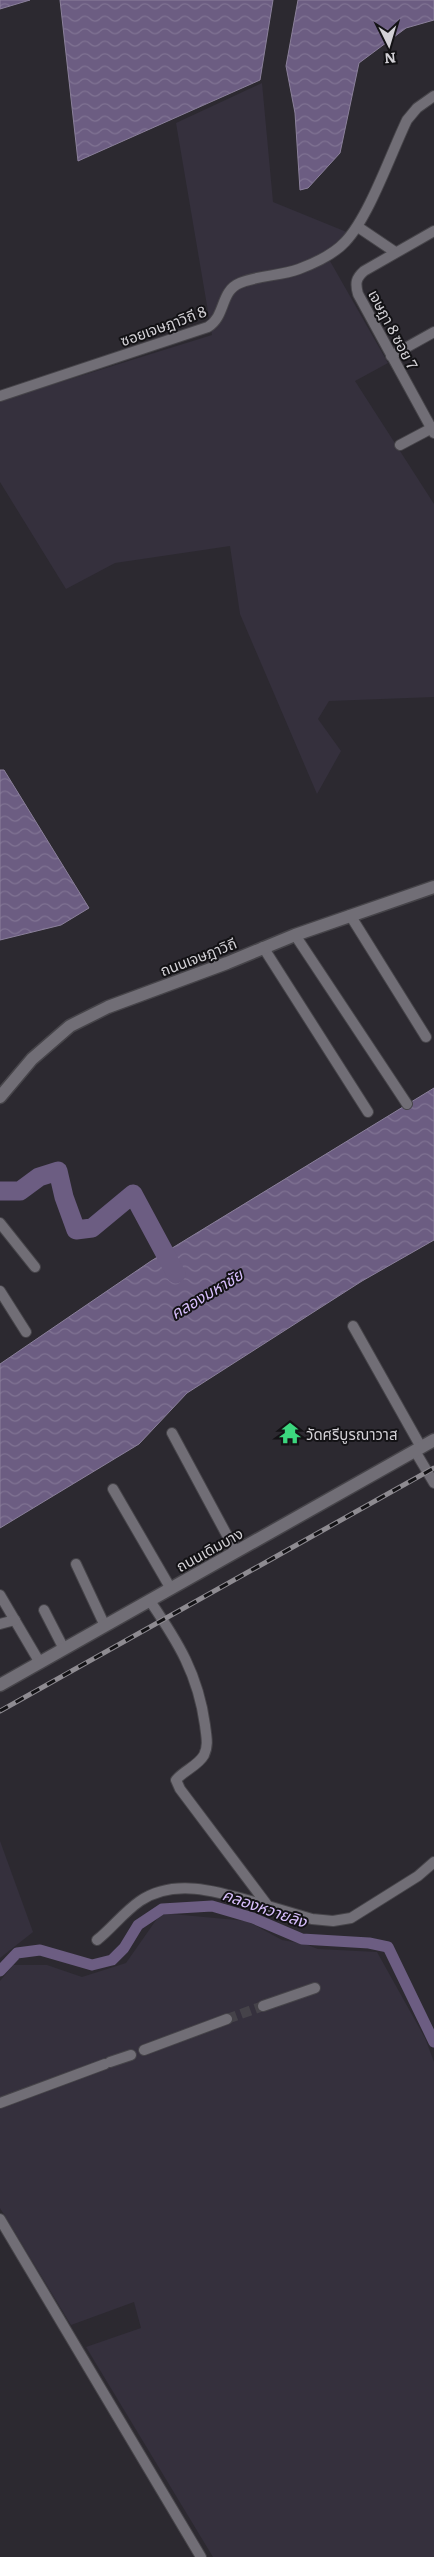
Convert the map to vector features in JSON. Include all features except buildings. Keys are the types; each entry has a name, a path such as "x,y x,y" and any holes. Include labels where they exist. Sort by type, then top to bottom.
{"street":[{"name":"ซอยเจษฎาวิถี 8","path":"0,396 208,327 217,322 224,299 235,286 240,283 299,269 326,256 344,244 358,227 407,120 417,108 434,96"},
{"path":"358,227 395,252"},
{"name":"เจษฎา 8 ซอย 7","path":"433,430 358,294 356,284 357,277 364,271 434,231"},
{"path":"391,356 434,332"},
{"path":"400,445 433,430"},
{"name":"ถนนเจษฎาวิถี","path":"0,1097 32,1059 70,1026 108,1007 227,963 295,935 434,887"},
{"path":"350,915 426,1037"},
{"path":"295,935 407,1104"},
{"path":"263,947 368,1112"},
{"path":"0,1222 35,1267"},
{"path":"0,1291 26,1332"},
{"path":"353,1326 434,1483"},
{"path":"172,1433 236,1552"},
{"name":"ถนนเดิมบาง","path":"0,1686 434,1440"},
{"path":"113,1489 171,1589"},
{"path":"76,1564 105,1626"},
{"path":"0,1595 40,1663"},
{"path":"150,1601 176,1639 188,1664 202,1705 208,1744 204,1755 196,1764 181,1774 176,1780 268,1906"},
{"path":"44,1610 64,1650"},
{"path":"0,1624 15,1620"},
{"path":"97,1940 140,1901 183,1888 206,1890 312,1919 333,1921 351,1918 418,1876 434,1862"},
{"path":"263,2006 315,1988"},
{"path":"144,2050 227,2019"},
{"path":"0,2103 131,2055"},
{"path":"0,2219 202,2557"}],"shaded area":[{"path":"262,83 273,202 354,235 326,254 388,363 355,381 434,504 434,697 329,701 318,719 341,751 317,794 240,614 230,546 115,563 66,589 0,482 0,401 212,335 176,123"},
{"path":"0,1841 33,1932 0,1958"},
{"path":"161,1913 247,1921 282,1940 305,1944 318,1949 377,1952 425,2038 434,2062 434,2557 213,2557 86,2347 141,2328 134,2302 71,2325 0,2208 0,1981 13,1965 47,1965 82,1977 126,1963"}],"water":[{"path":"0,0 30,0 0,9"},
{"path":"60,0 273,0 260,80 78,161"},
{"path":"298,0 434,0 434,20 406,28 359,63 340,153 308,188 300,190 295,113 286,66"},
{"path":"0,770 4,770 89,908 61,925 0,940"},
{"name":"คลองมหาชัย","path":"434,1088 434,1240 362,1281 187,1393 139,1444 0,1528 0,1364 151,1261"}],"waterway":[{"path":"0,1191 20,1191 39,1177 58,1171 64,1197 76,1230 92,1228 133,1194 176,1274"},
{"name":"คลองหวายลิง","path":"0,1971 17,1953 40,1950 92,1965 112,1960 124,1948 138,1925 162,1909 212,1906 253,1918 302,1939 369,1943 388,1947 434,2042"}],"tunnel":[{"path":"227,2019 263,2006"}],"railway":[{"path":"0,1711 434,1468"}],"place":[{"name":"วัดศรีบูรณาวาส","path":"290,1433"}]}
